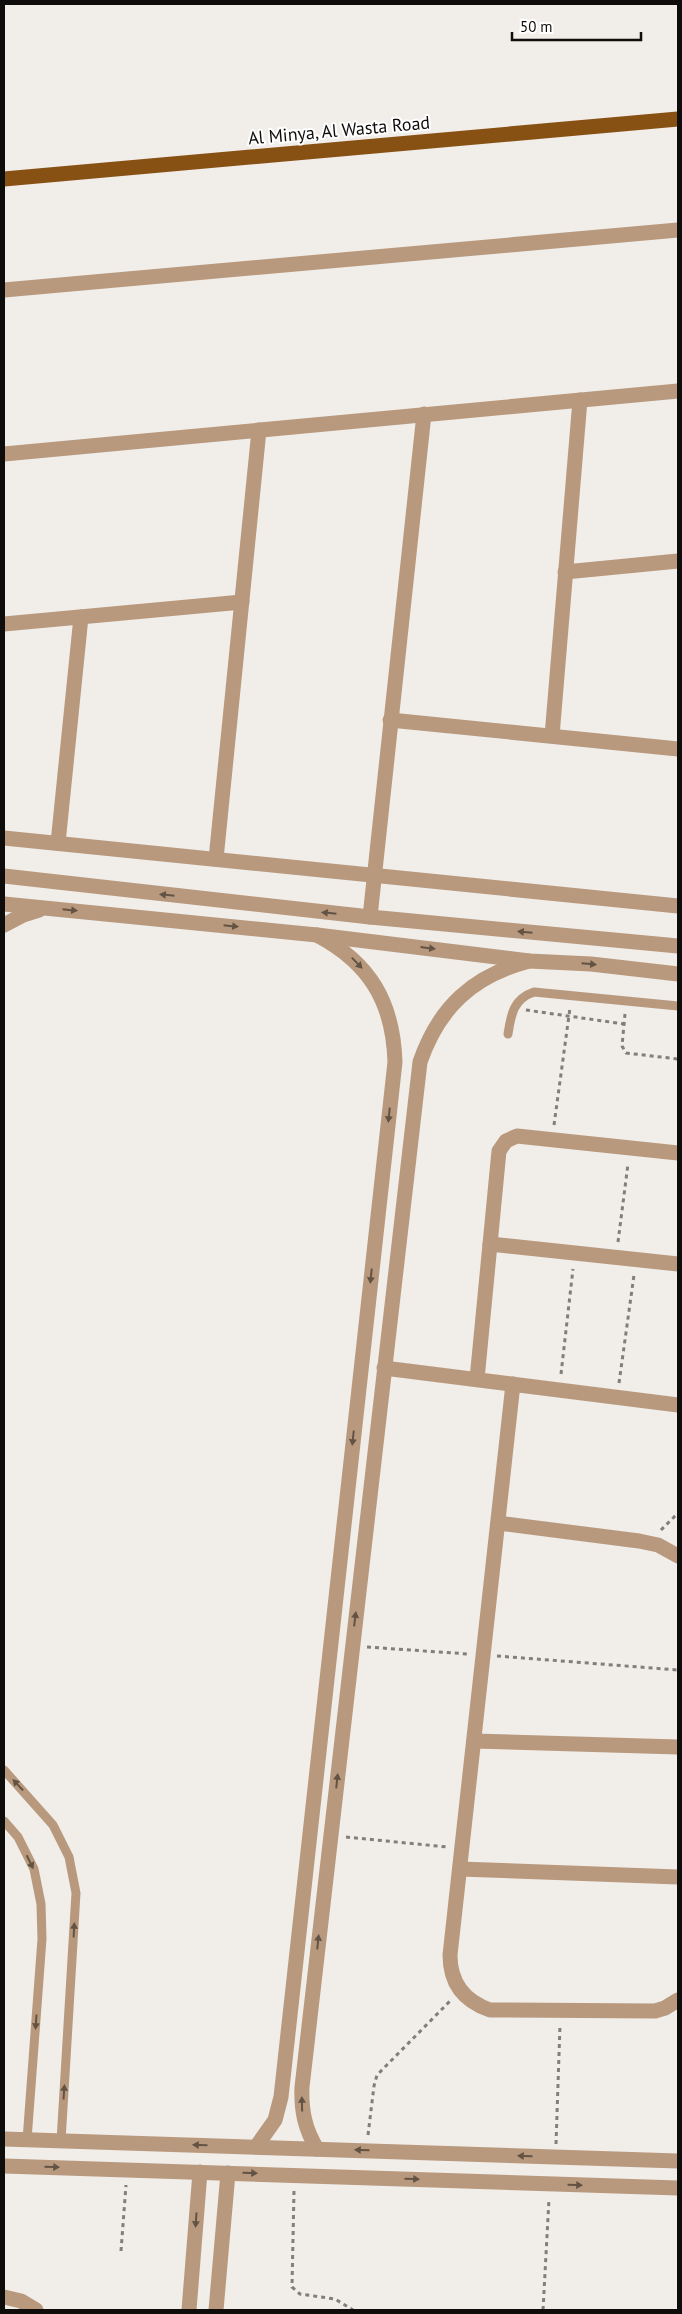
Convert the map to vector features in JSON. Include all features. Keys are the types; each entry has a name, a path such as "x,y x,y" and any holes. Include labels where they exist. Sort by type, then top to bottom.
{"main road":[{"name":"Al Minya, Al Wasta Road","path":"4,179 678,119"}],"street":[{"path":"4,290 678,230"},
{"path":"4,454 678,391"},
{"path":"552,736 580,400"},
{"path":"370,917 424,414"},
{"path":"216,859 260,430"},
{"path":"565,572 678,562"},
{"path":"4,624 242,602"},
{"path":"58,843 81,617"},
{"path":"390,720 678,749"},
{"path":"4,838 678,906"},
{"path":"4,876 370,917 678,946"},
{"path":"4,904 317,935 529,961 591,964 678,974"},
{"path":"4,925 23,915 47,907"},
{"path":"256,2147 275,2120 281,2097 395,1062 391,1022 376,986 350,956 317,935"},
{"path":"317,2149 305,2126 301,2100 420,1062 426,1043 447,1010 475,983 492,973 529,961"},
{"path":"477,1380 499,1151 506,1141 517,1136 678,1153"},
{"path":"490,1244 678,1264"},
{"path":"384,1368 678,1405"},
{"path":"513,1384 450,1966 453,1978 460,1990 478,2006 490,2010 655,2011 665,2008 678,2000"},
{"path":"498,1523 648,1543 666,1548 678,1556"},
{"path":"474,1741 678,1747"},
{"path":"460,1869 678,1877"},
{"path":"4,2139 678,2160"},
{"path":"632,2186 633,2159"},
{"path":"4,2166 678,2188"},
{"path":"189,2310 200,2172"},
{"path":"216,2310 228,2173"},
{"path":"4,2297 21,2301 36,2310"}],"lane":[{"path":"508,1034 513,1008 519,1000 534,992 678,1006"},
{"path":"4,1770 53,1825 69,1857 76,1893 61,2140"},
{"path":"4,1821 18,1837 34,1869 42,1904 42,1939 27,2140"}],"path":[{"path":"552,1140 571,995"},
{"path":"626,1000 622,1046 626,1053 678,1059"},
{"path":"513,1008 624,1024"},
{"path":"616,1258 630,1148"},
{"path":"559,1390 575,1253"},
{"path":"617,1397 636,1260"},
{"path":"648,1543 678,1513"},
{"path":"352,1646 678,1670"},
{"path":"330,1835 462,1848"},
{"path":"367,2150 377,2074 460,1990"},
{"path":"555,2157 561,2011"},
{"path":"121,2252 128,2169"},
{"path":"295,2175 292,2287 300,2294 335,2299 353,2310"},
{"path":"543,2310 549,2184"}]}
